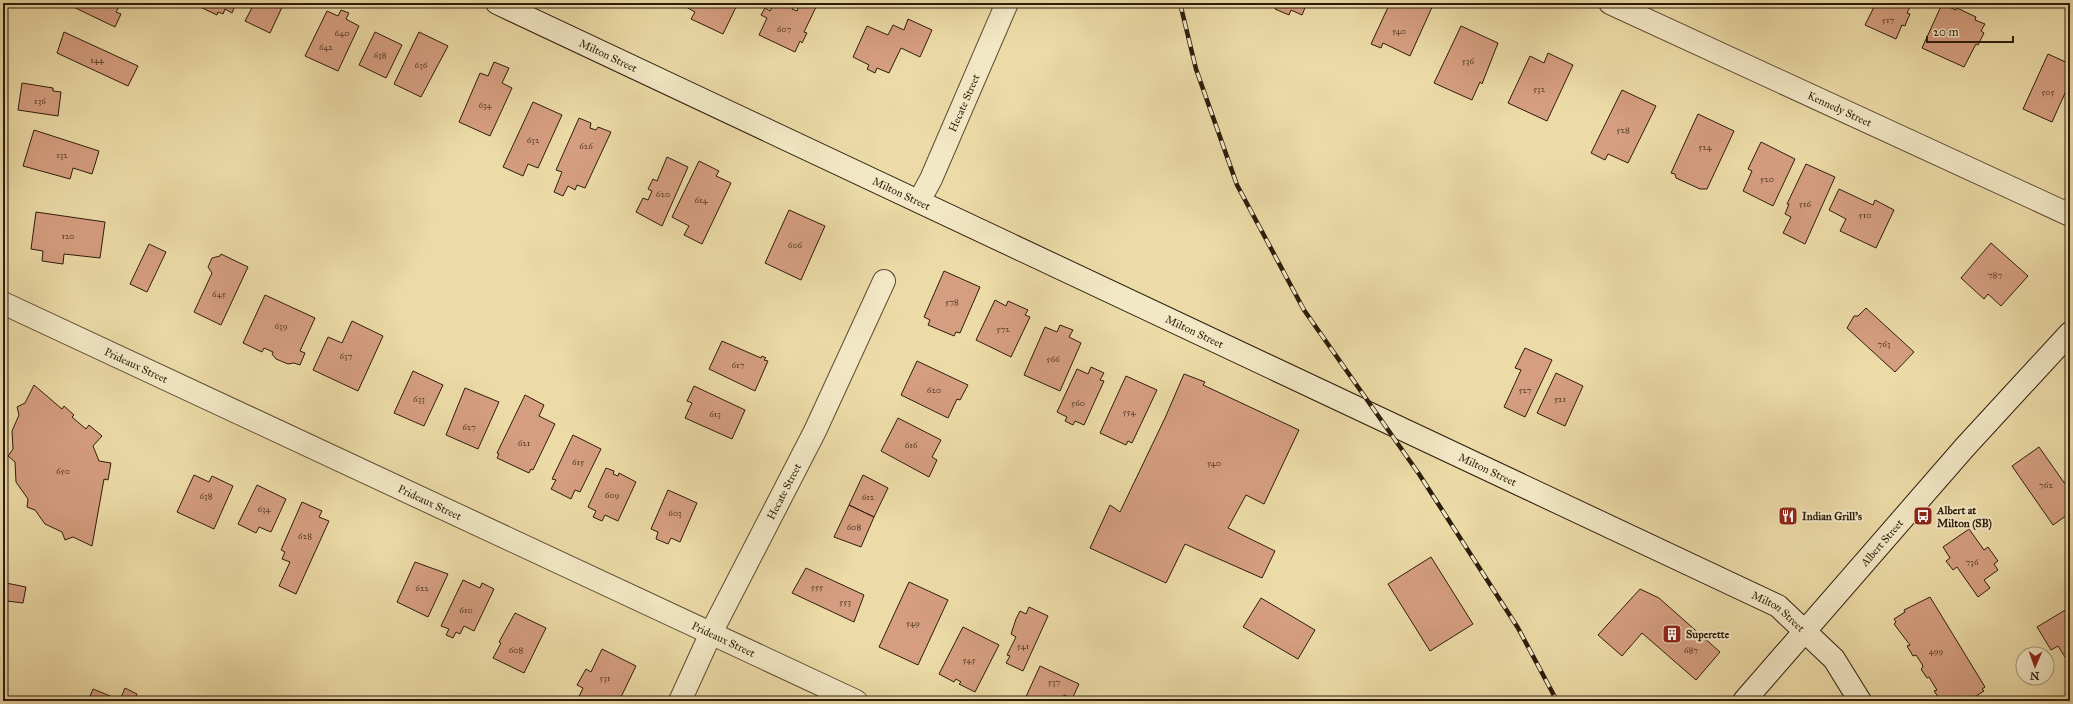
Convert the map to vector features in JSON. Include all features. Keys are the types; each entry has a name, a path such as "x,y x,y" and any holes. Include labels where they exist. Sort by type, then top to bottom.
{"street":[{"name":"Milton Street","path":"497,3 1778,606 1834,659 1860,701"},
{"name":"Hecate Street","path":"919,201 935,170 1007,3"},
{"name":"Kennedy Street","path":"1610,3 2070,215"},
{"name":"Hecate Street","path":"680,701 711,633 815,431 884,281"},
{"name":"Prideaux Street","path":"3,303 856,701"},
{"name":"Albert Street","path":"1744,701 1965,447 2070,333"}],"building":[{"path":"65,3 121,3 116,12 121,14 115,27"},
{"path":"236,3 232,13 225,9 223,14 218,12 217,15 194,4"},
{"path":"252,3 284,3 270,33 245,21 254,4"},
{"path":"679,3 732,3 737,5 723,34 691,19 695,12"},
{"path":"774,3 795,3 792,9 797,11 800,3 818,3 804,32 807,33 802,43 800,41 795,52 759,35 767,18 761,15 765,8 770,11"},
{"path":"1278,3 1307,3 1302,15 1291,10 1289,15 1275,9"},
{"path":"1390,3 1428,3 1433,5 1410,56 1383,43 1381,48 1371,44"},
{"path":"1876,3 1912,3 1907,13 1910,14 1905,26 1902,25 1896,39 1865,25"},
{"path":"1942,4 1956,10 1957,8 1976,17 1975,20 1985,24 1981,31 1984,33 1978,45 1976,44 1964,67 1922,48"},
{"path":"341,10 349,13 346,19 359,26 338,71 305,56 327,11 338,16"},
{"path":"908,19 932,30 920,57 901,48 889,73 877,68 875,73 867,69 869,65 853,57 867,26 888,35 893,25 904,30"},
{"path":"1461,26 1498,43 1482,84 1480,82 1472,100 1434,83"},
{"path":"64,32 138,66 128,86 57,53"},
{"path":"375,32 402,45 386,78 359,65"},
{"path":"419,32 448,46 421,97 394,84"},
{"path":"1548,53 1573,65 1547,121 1508,103 1530,56 1544,63"},
{"path":"2048,54 2070,64 2070,82 2052,122 2023,109"},
{"path":"494,62 509,68 502,83 512,88 490,136 459,122 480,73 488,76"},
{"path":"22,83 53,88 53,91 61,92 58,116 18,110"},
{"path":"1622,90 1656,106 1628,163 1608,154 1605,160 1591,153"},
{"path":"533,102 562,115 538,168 528,164 523,176 503,167"},
{"path":"1698,114 1734,131 1707,189 1700,189 1676,178 1675,174 1671,173"},
{"path":"579,118 591,123 590,128 596,130 598,127 611,132 585,188 577,185 575,190 568,186 563,196 554,192 562,172 556,170"},
{"path":"34,130 99,151 92,174 73,168 70,179 23,166"},
{"path":"1761,142 1795,159 1773,206 1743,191 1752,171 1748,169"},
{"path":"667,157 688,167 662,226 636,212 643,198 648,200 652,191 648,189 653,179 657,181"},
{"path":"699,161 719,171 716,176 731,183 702,244 684,235 689,226 672,217"},
{"path":"1806,164 1835,177 1805,244 1783,233 1791,217 1785,214 1789,204 1787,204"},
{"path":"1839,189 1873,205 1875,200 1894,210 1876,248 1840,231 1846,219 1829,210"},
{"path":"789,210 825,226 801,280 765,263"},
{"path":"36,212 105,222 100,258 64,254 63,264 42,261 43,251 31,249"},
{"path":"1991,243 2028,276 2001,306 1988,294 1984,299 1961,278"},
{"path":"149,244 166,252 147,292 130,284"},
{"path":"221,254 248,267 221,325 194,312 212,273 208,267 212,258 220,256"},
{"path":"944,271 980,287 960,333 956,332 954,336 928,325 930,320 924,317"},
{"path":"265,295 315,318 300,351 305,353 300,365 294,363 288,364 276,359 272,354 273,352 264,348 262,352 243,343"},
{"path":"995,300 1006,306 1008,301 1028,310 1025,315 1030,317 1011,357 976,340"},
{"path":"1866,308 1914,352 1895,372 1847,328 1854,316 1858,316"},
{"path":"352,321 383,336 358,391 313,370 328,337 342,343"},
{"path":"1060,325 1073,330 1069,337 1081,343 1060,391 1024,375 1045,327 1057,332"},
{"path":"722,341 761,358 762,356 766,358 764,360 768,361 755,391 709,369"},
{"path":"1525,348 1552,360 1525,417 1504,407 1521,370 1515,368"},
{"path":"917,361 968,385 960,400 957,399 948,418 901,395"},
{"path":"1091,367 1104,373 1100,380 1104,381 1084,425 1075,421 1073,425 1065,421 1067,417 1057,412 1077,369 1088,374"},
{"path":"413,371 443,385 424,426 394,413"},
{"path":"1556,373 1583,386 1565,426 1537,413"},
{"path":"1184,374 1205,382 1203,385 1299,430 1264,504 1246,495 1228,528 1275,551 1262,578 1185,544 1166,583 1090,548 1110,505 1120,512 1165,418"},
{"path":"1126,376 1157,390 1132,443 1128,441 1126,445 1100,433"},
{"path":"34,385 62,409 64,406 74,415 72,417 86,429 89,425 102,436 93,446 99,461 111,463 108,480 104,479 92,546 73,537 65,540 62,532 45,524 35,510 27,507 28,499 16,482 15,462 8,456 13,449 12,431 19,415 17,407 25,403"},
{"path":"694,386 745,410 732,439 685,418 692,403 687,401"},
{"path":"465,388 499,402 478,449 446,435"},
{"path":"525,395 544,405 539,416 555,424 533,470 531,469 529,473 497,458 499,454 497,453"},
{"path":"898,418 941,440 932,457 937,460 929,477 881,451"},
{"path":"573,435 601,449 580,492 575,490 571,499 551,489 556,480 552,479"},
{"path":"2039,447 2070,491 2070,513 2053,525 2012,466"},
{"path":"606,468 614,471 613,474 618,476 619,473 636,482 618,521 605,515 602,521 593,517 596,511 588,507"},
{"path":"194,475 209,482 212,476 233,486 214,529 177,512"},
{"path":"863,475 888,488 874,517 849,505"},
{"path":"257,485 286,499 271,532 259,527 256,533 238,524"},
{"path":"668,490 697,503 680,542 671,538 668,544 656,539 658,532 651,529"},
{"path":"302,502 322,511 319,517 329,521 296,594 279,586 290,562 282,559 285,552 281,550"},
{"path":"849,505 874,517 861,547 834,537"},
{"path":"1969,529 1984,550 1988,547 1998,561 1994,564 1998,570 1984,580 1990,588 1978,597 1957,567 1953,570 1946,561 1950,558 1943,547"},
{"path":"1431,557 1473,624 1430,651 1388,584"},
{"path":"415,562 448,574 428,617 397,602"},
{"path":"806,568 864,595 854,622 792,593"},
{"path":"3,574 7,574 6,583 26,587 23,603 7,601 6,610 3,609"},
{"path":"463,580 480,588 482,583 494,589 474,631 464,626 460,634 456,632 453,638 446,635 449,629 441,626"},
{"path":"909,582 948,600 918,665 879,647"},
{"name":"Superette","path":"1640,589 1659,598 1720,652 1696,680 1642,633 1622,656 1598,635"},
{"path":"1930,597 1985,687 1982,689 1984,691 1968,701 1966,699 1962,701 1941,701 1934,691 1937,690 1929,677 1927,678 1921,669 1923,667 1922,664 1916,655 1913,656 1907,646 1910,645 1894,624 1896,622 1894,619 1905,612 1904,610"},
{"path":"1261,598 1315,630 1298,659 1243,627"},
{"path":"1029,607 1048,616 1023,671 1006,663 1010,656 1007,655 1016,637 1011,634 1016,619 1020,611 1026,614"},
{"path":"2067,609 2070,614 2070,654 2065,657 2058,646 2055,648 2055,646 2049,646 2037,627"},
{"path":"515,613 546,628 524,673 493,658 501,643 499,642"},
{"path":"963,627 999,645 975,692 959,684 961,682 956,679 954,682 939,674"},
{"path":"602,649 636,666 619,701 577,701 583,688 577,685 586,669 591,672"},
{"path":"1040,666 1079,684 1072,699 1064,695 1062,701 1024,701"},
{"path":"125,688 137,694 134,701 88,701 93,689 120,700"}],"railway":[{"path":"1180,3 1196,69 1237,185 1304,310 1419,474 1518,628 1557,701"}],"place":[{"name":"Indian Grill's","path":"1788,516"},
{"name":"Albert at Milton (SB)","path":"1923,516"},
{"name":"Superette","path":"1672,634"}]}
